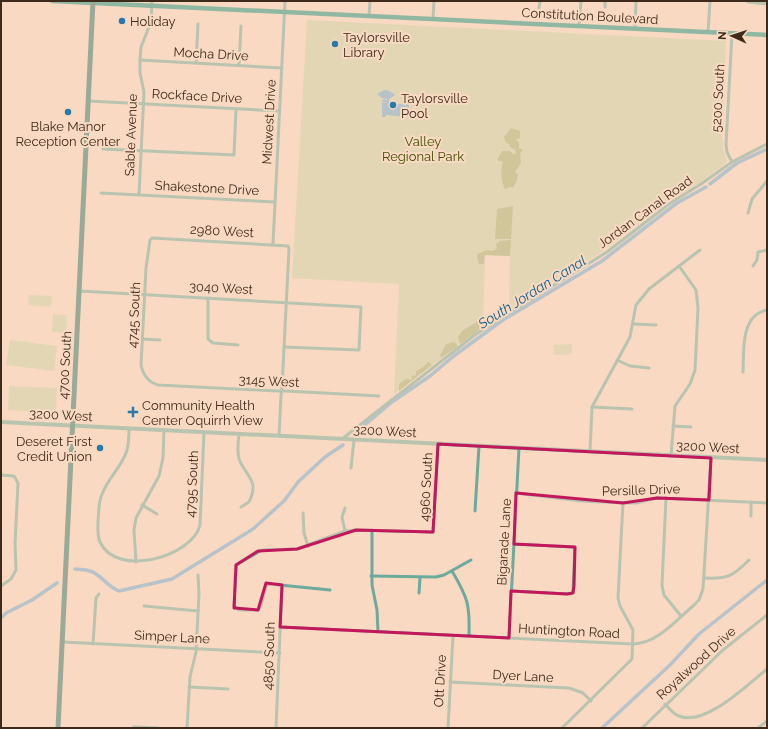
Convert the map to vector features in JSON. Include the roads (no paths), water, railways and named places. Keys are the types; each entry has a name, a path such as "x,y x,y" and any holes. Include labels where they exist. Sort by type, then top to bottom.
{"main road":[{"name":"Constitution Boulevard","path":"52,1 152,4 285,12 767,35"},
{"name":"4700 South","path":"58,728 95,2"}],"street":[{"name":"Midwest Drive","path":"273,244 285,1"},
{"path":"369,16 370,1"},
{"path":"433,19 434,1"},
{"path":"539,8 540,1"},
{"path":"579,26 581,1"},
{"path":"605,1 605,6"},
{"path":"635,29 636,1"},
{"path":"708,32 710,1"},
{"path":"748,1 767,4"},
{"name":"Sable Avenue","path":"138,195 143,103 140,60 141,47 151,22 152,4"},
{"path":"196,63 198,24"},
{"path":"239,66 241,26"},
{"name":"5200 South","path":"732,34 726,144 727,152 732,162"},
{"name":"Mocha Drive","path":"140,60 282,68"},
{"name":"Rockface Drive","path":"89,101 279,111"},
{"path":"103,149 234,155 236,109"},
{"name":"Jordan Canal Road","path":"342,439 476,334 607,252 669,204 732,162 767,144"},
{"path":"748,213 752,199 767,181"},
{"name":"Shakestone Drive","path":"101,193 275,202"},
{"name":"2980 West","path":"152,238 286,245 289,249 286,302"},
{"name":"4745 South","path":"152,238 150,240 146,268 142,339 142,370 150,381 158,385"},
{"path":"590,451 592,407 630,337 636,305 641,296 700,250"},
{"path":"753,266 757,260 758,252 767,250"},
{"path":"671,456 675,406 693,377 698,308 696,290 679,266"},
{"name":"3040 West","path":"80,291 361,307 359,350 284,347"},
{"path":"208,298 208,339 213,343 238,345"},
{"path":"280,436 286,302"},
{"path":"743,372 746,331 758,313 767,310"},
{"path":"633,324 656,325"},
{"path":"142,339 160,340"},
{"path":"617,360 630,366 648,368"},
{"name":"3145 West","path":"158,385 379,396"},
{"path":"592,407 632,409"},
{"name":"3200 West","path":"1,422 767,460"},
{"path":"673,426 691,427"},
{"path":"129,429 128,447 125,455 105,487 100,498 98,536 102,546 110,554 122,560 136,562 135,524 142,505 160,476 163,458 164,430"},
{"name":"4795 South","path":"136,562 168,555 195,536 200,525 204,432"},
{"path":"239,434 239,458 251,477 253,488 249,502 241,507"},
{"path":"351,468 354,440"},
{"name":"4960 South","path":"372,530 434,532 438,444"},
{"path":"475,511 479,446"},
{"name":"Bigarade Lane","path":"509,638 519,448"},
{"name":"Huntington Road","path":"280,627 634,644 650,641 698,600 704,589 711,458"},
{"path":"1,475 14,476 18,483 15,539 16,570 12,579 1,586"},
{"name":"Persille Drive","path":"516,493 581,501 623,503 636,503 653,498 767,503"},
{"path":"666,498 662,585 664,595 681,616"},
{"path":"751,502 751,516"},
{"path":"562,728 630,662 633,655 634,644 632,626 620,606 618,598 623,503"},
{"path":"142,505 157,514"},
{"path":"345,532 342,517 346,508"},
{"path":"303,513 304,533 308,546"},
{"path":"330,590 267,585 258,610 236,610 233,603 236,565 262,550 290,550 308,546 345,532 372,530 371,576 377,610 378,632"},
{"path":"511,591 573,593 575,547 514,544"},
{"path":"371,576 420,578 436,577 452,571 471,560"},
{"path":"705,578 728,577 736,573 749,560"},
{"path":"452,571 468,600 470,611 469,636"},
{"path":"188,728 190,672 195,661 196,648 198,575"},
{"path":"419,593 420,578"},
{"name":"4850 South","path":"276,728 282,585"},
{"path":"93,644 96,598 99,594"},
{"path":"144,606 198,611"},
{"name":"Royalwood Drive","path":"642,728 665,704 723,650 767,615"},
{"name":"Ott Drive","path":"448,728 453,636"},
{"name":"Simper Lane","path":"63,642 280,653"},
{"path":"665,704 674,713 683,717 706,714 719,706 767,669"},
{"name":"Dyer Lane","path":"450,682 569,688 583,693 591,701"},
{"path":"189,687 228,689"},
{"path":"758,728 767,721"},
{"path":"134,727 158,728"}],"water":[{"path":"384,90 390,91 395,95 389,99 389,104 409,104 408,117 386,115 385,117 382,117 382,103 387,103 382,102 383,99 387,99 382,98 377,94"}],"waterway":[{"name":"South Jordan Canal","path":"710,184 737,163 767,149"},
{"name":"South Jordan Canal","path":"354,434 392,402 430,376 455,355 503,320 602,261 677,203 706,187"},
{"name":"South Jordan Canal","path":"75,569 94,572 112,588 119,591 172,579 253,529 284,501 298,482 325,457 343,445"},
{"path":"602,728 670,665 699,634 767,580"},
{"name":"South Jordan Canal","path":"1,618 6,613 32,600 57,583"}],"place":[{"name":"Holiday","path":"122,21"},
{"name":"Taylorsville Library","path":"335,44"},
{"name":"Taylorsville Pool","path":"393,105"},
{"name":"Blake Manor Reception Center","path":"68,112"},
{"name":"Community Health Center Oquirrh View","path":"133,412"},
{"name":"Deseret First Credit Union","path":"100,448"}],"park label":[{"name":"Valley Regional Park","path":"423,148"}]}
